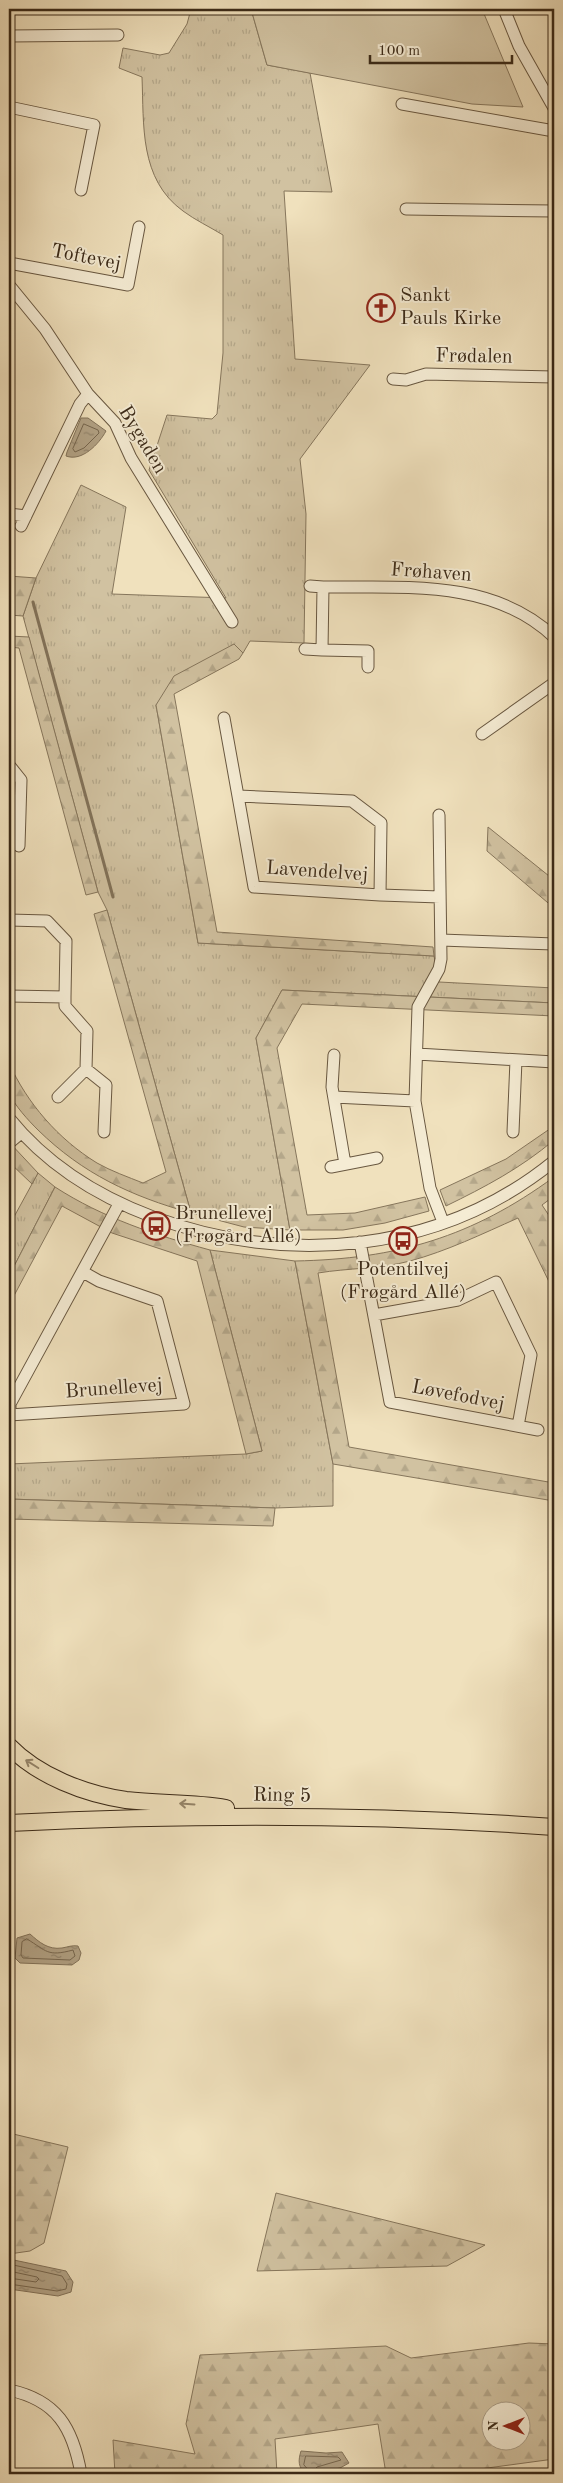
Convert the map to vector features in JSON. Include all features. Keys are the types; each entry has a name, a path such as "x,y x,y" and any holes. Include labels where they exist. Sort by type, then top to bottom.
{"highway":[{"path":"9,1746 18,1756 51,1776 85,1790 125,1800 220,1806 270,1816"},
{"path":"9,1834 164,1826 225,1816"},
{"name":"Ring 5","path":"9,1823 270,1816 397,1819 554,1827"}],"street":[{"path":"504,9 519,46 554,108"},
{"path":"9,36 118,36"},
{"path":"402,104 554,131"},
{"path":"9,107 94,125 81,190"},
{"path":"406,209 554,212"},
{"name":"Toftevej","path":"9,263 128,285 139,227"},
{"name":"Bygaden","path":"9,285 45,329 88,394 118,428 133,462 232,622"},
{"name":"Frødalen","path":"393,379 406,380 426,374 554,377"},
{"path":"9,514 23,521 80,404 88,394"},
{"name":"Frøhaven","path":"310,586 435,590 466,593 514,609 528,616 554,637"},
{"path":"322,650 323,587"},
{"path":"305,649 368,651 368,667"},
{"path":"482,734 554,683"},
{"name":"Lavendelvej","path":"224,718 254,887 440,897"},
{"path":"9,765 20,780 20,846"},
{"name":"Lavendelvej","path":"238,796 352,801 381,823 380,895"},
{"path":"439,815 441,940 439,969 418,1007 415,1101 430,1188 443,1222"},
{"path":"9,920 47,921 66,941 65,1006 87,1031 86,1069 58,1097"},
{"path":"441,940 554,944"},
{"path":"9,996 65,997"},
{"path":"334,1054 334,1097 345,1164"},
{"path":"417,1054 554,1062"},
{"path":"513,1132 516,1060"},
{"path":"86,1069 106,1085 104,1132"},
{"path":"334,1097 415,1101"},
{"path":"9,1118 21,1133 59,1168 119,1204 201,1232 236,1240 299,1247 333,1246 360,1242 410,1233 443,1222 485,1206 525,1183 554,1161"},
{"path":"9,1143 21,1133"},
{"path":"330,1167 377,1158"},
{"name":"Brunellevej","path":"83,1272 99,1281 157,1301 184,1404 9,1415 10,1404 119,1204"},
{"name":"Løvefodvej","path":"360,1242 390,1402 538,1430"},
{"name":"Løvefodvej","path":"374,1315 458,1300 496,1282 531,1355 518,1426"},
{"path":"9,2390 38,2398 54,2410 68,2429 74,2442 81,2474"}],"green space":[{"path":"191,9 251,9 267,65 310,73 332,192 284,191 295,359 370,365 300,459 306,514 304,643 250,641 243,653 234,644 156,705 198,943 434,956 439,982 554,988 554,1003 282,990 256,1038 290,1230 244,1227 191,1213 107,910 98,892 23,616 36,578 81,485 126,507 112,594 226,598 149,470 167,415 212,419 217,414 223,353 223,235 183,211 169,198 158,183 151,167 144,132 142,77 119,68 123,48 160,55 169,53 187,24"},
{"path":"251,9 482,9 523,107 472,104 267,65"},
{"path":"9,576 36,578 23,616 9,615"},
{"path":"9,636 29,637 98,892 86,895 19,648 9,647"},
{"path":"234,644 243,653 239,659 174,694 217,932 433,947 434,956 198,943 156,705 174,676"},
{"path":"488,827 554,880 554,908 487,851"},
{"path":"107,910 191,1213 128,1191 109,1182 72,1159 38,1130 18,1108 8,1090 9,1063 34,1106 45,1119 69,1143 97,1163 143,1183 166,1172 94,914"},
{"path":"282,990 554,1003 554,1016 302,1004 277,1048 307,1215 355,1213 425,1197 429,1211 385,1223 343,1230 290,1230 256,1038"},
{"path":"554,1126 554,1140 529,1159 475,1192 446,1206 440,1190 506,1159"},
{"path":"9,1142 38,1173 32,1184 9,1162"},
{"path":"38,1173 55,1187 9,1276 9,1226"},
{"path":"554,1177 554,1196 542,1205 554,1223 554,1292 518,1218 451,1247 410,1261 387,1266 318,1273 349,1447 554,1483 554,1501 333,1464 295,1261 367,1255 432,1241 493,1215 524,1198"},
{"path":"55,1187 111,1217 169,1238 210,1250 262,1451 246,1454 197,1261 112,1233 62,1206 9,1305 9,1276"},
{"path":"210,1250 295,1261 333,1464 333,1506 275,1508 9,1499 9,1464 246,1454 262,1451"},
{"path":"9,1499 275,1508 273,1526 9,1519"},
{"path":"9,2133 68,2147 44,2243 30,2251 9,2254"},
{"path":"276,2193 485,2245 447,2266 257,2271"},
{"path":"529,2343 554,2344 554,2459 443,2474 386,2474 378,2424 275,2439 277,2474 115,2474 113,2440 195,2454 186,2424 200,2355 386,2346 411,2358"}],"water":[{"path":"81,418 88,418 106,431 89,451 78,456 66,456 67,452"},
{"path":"30,1934 52,1948 78,1946 81,1953 79,1960 72,1965 20,1963 15,1958 17,1938"},
{"path":"9,2259 66,2271 73,2282 71,2292 58,2296 9,2289"},
{"path":"301,2451 342,2452 349,2463 340,2468 306,2474 299,2464"}],"waterway":[{"path":"33,602 113,897"}],"place":[{"name":"Sankt Pauls Kirke","path":"381,308"},
{"name":"Brunellevej (Frøgård Allé)","path":"156,1226"},
{"name":"Potentilvej (Frøgård Allé)","path":"403,1241"}]}
